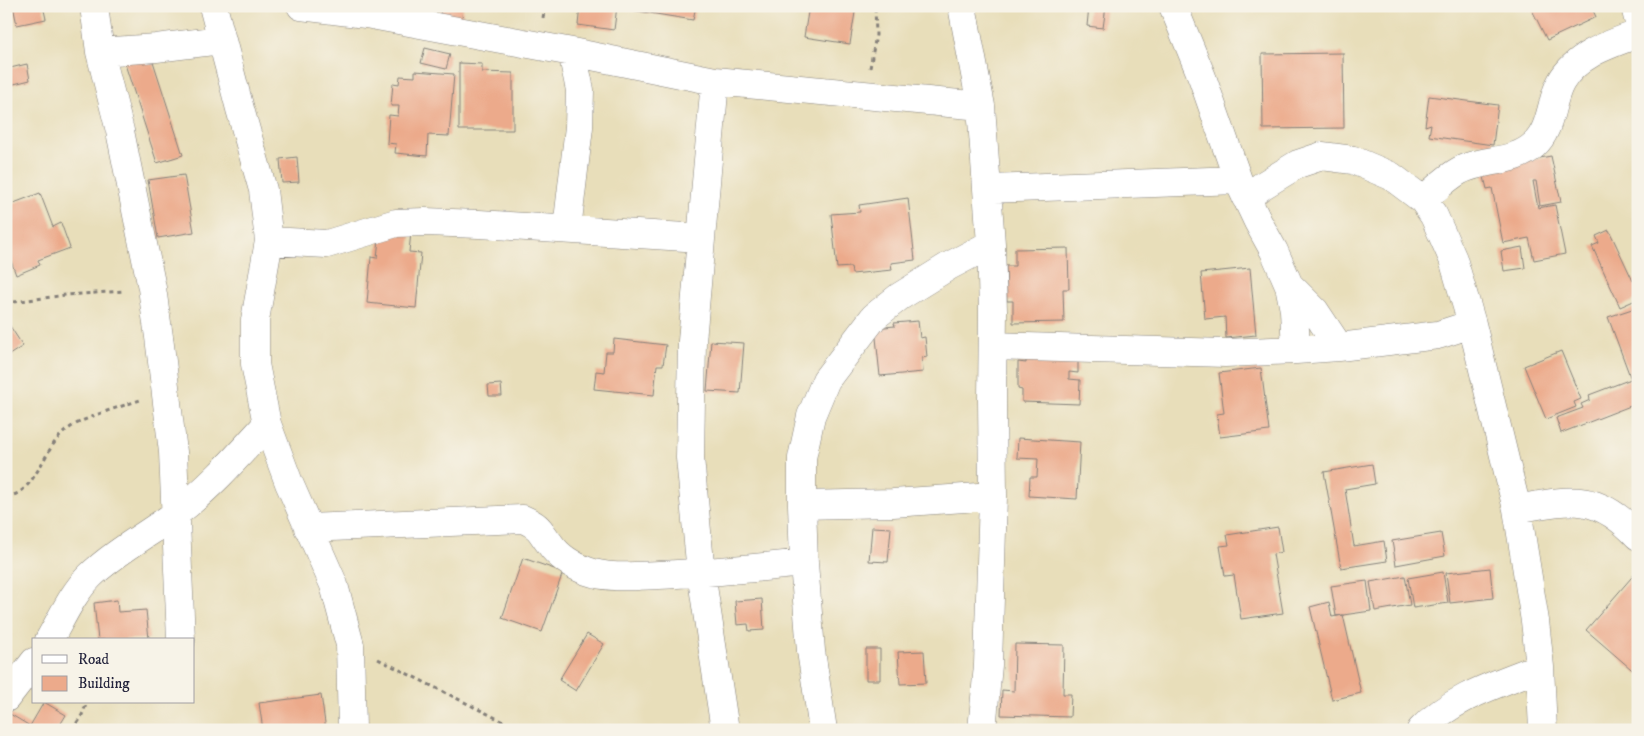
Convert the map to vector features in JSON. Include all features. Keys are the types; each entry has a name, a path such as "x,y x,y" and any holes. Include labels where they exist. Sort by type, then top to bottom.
{"street":[{"path":"94,6 100,52 120,131 152,288 173,452 181,638"},
{"path":"213,6 220,40 263,190 269,241 255,320 254,364 267,424 308,528 334,585 350,645 352,730"},
{"path":"301,6 366,14 572,52 715,81 981,106"},
{"path":"962,6 981,106 991,244 993,496 988,665 982,730"},
{"path":"1174,6 1202,77 1242,189 1289,285 1294,310 1296,350"},
{"path":"1635,6 1638,18"},
{"path":"1423,200 1459,171 1477,164 1521,154 1535,144 1544,131 1561,82 1577,63 1600,49 1638,34"},
{"path":"100,52 156,48 220,40"},
{"path":"567,229 580,126 580,90 572,52"},
{"path":"715,81 692,341 690,458 701,573 725,730"},
{"path":"987,189 1242,189 1262,186 1298,164 1322,156 1353,160 1391,176 1423,200 1434,216 1453,259 1472,324 1517,509 1532,596 1540,667 1543,730"},
{"path":"269,241 327,244 396,223 479,224 701,238"},
{"path":"823,730 811,651 804,563 802,458 811,416 826,380 874,317 899,297 949,266 991,244"},
{"path":"1289,285 1315,311 1339,347"},
{"path":"993,346 1225,353 1296,350 1339,347 1438,335 1472,324"},
{"path":"50,638 72,597 91,575 176,513 222,474 267,424"},
{"path":"802,505 893,503 993,496"},
{"path":"1517,509 1562,501 1589,502 1610,511 1638,536"},
{"path":"308,528 523,519 543,532 559,555 587,571 619,577 701,573 804,563"},
{"path":"6,698 32,665"},
{"path":"1421,730 1454,704 1540,667"}],"path":[{"path":"866,96 876,36 875,6"},
{"path":"6,302 152,288"},
{"path":"6,496 18,493 31,480 54,443 63,433 100,414 165,390"},
{"path":"350,645 520,730"},
{"path":"72,730 82,715 86,704"}],"building":[{"path":"13,6 43,6 46,19 17,25"},
{"path":"441,6 463,6 462,19 440,17"},
{"path":"580,6 617,6 614,30 578,25"},
{"path":"632,6 696,6 693,20 631,10"},
{"path":"809,6 856,6 850,44 804,37"},
{"path":"1089,6 1106,6 1103,28 1087,26"},
{"path":"1530,6 1591,6 1596,17 1547,40"},
{"path":"425,48 450,54 446,69 421,63"},
{"path":"150,52 183,155 157,163 124,61"},
{"path":"1343,53 1344,128 1263,129 1262,54"},
{"path":"459,63 482,64 482,72 513,73 513,130 459,130"},
{"path":"27,64 30,80 6,86 6,69"},
{"path":"415,71 454,74 449,136 428,135 427,156 395,153 396,144 387,143 389,115 398,116 399,106 391,106 393,83 399,84 400,76 415,77"},
{"path":"1429,96 1498,105 1493,145 1429,136 1431,124 1425,126"},
{"path":"1551,156 1561,202 1540,206 1536,181 1533,181 1538,208 1555,205 1565,254 1534,260 1529,238 1503,243 1492,188 1487,189 1483,173 1495,166"},
{"path":"297,157 299,182 282,183 280,159"},
{"path":"184,175 194,232 158,238 148,180"},
{"path":"40,193 53,227 61,223 70,248 38,260 40,265 16,275 11,261 6,262 6,206"},
{"path":"908,198 915,260 891,263 892,270 852,274 851,267 837,268 831,214 860,212 859,205"},
{"path":"380,229 411,232 409,252 421,253 416,308 367,303 371,257 377,258"},
{"path":"1609,230 1633,281 1638,278 1638,299 1620,307 1592,246 1599,243 1596,236"},
{"path":"1522,247 1525,268 1504,271 1501,251"},
{"path":"1068,248 1069,289 1063,289 1064,322 1013,323 1013,301 1007,301 1006,266 1015,266 1015,249"},
{"path":"1250,268 1256,335 1226,338 1225,317 1205,319 1201,273"},
{"path":"1638,307 1638,403 1561,433 1556,418 1583,408 1581,404 1590,400 1589,395 1631,379 1608,317"},
{"path":"6,320 23,346 6,357"},
{"path":"918,321 920,338 925,337 927,357 922,358 923,372 880,376 875,328 895,326 894,323"},
{"path":"614,339 666,345 663,365 657,365 654,395 594,389 596,371 604,372 606,352 613,352"},
{"path":"711,341 744,343 740,393 707,391"},
{"path":"1026,351 1078,354 1078,373 1069,372 1069,379 1080,380 1079,404 1022,402 1022,390 1018,389 1018,362 1026,363"},
{"path":"1561,351 1581,399 1574,402 1576,407 1546,419 1524,366"},
{"path":"1261,368 1269,431 1220,437 1217,414 1224,413 1219,373"},
{"path":"501,384 502,396 489,396 488,385"},
{"path":"1018,438 1080,442 1077,499 1029,496 1030,477 1037,477 1038,459 1017,458"},
{"path":"1372,464 1375,484 1345,489 1354,546 1384,541 1387,561 1341,568 1324,472"},
{"path":"872,527 891,528 888,562 869,561"},
{"path":"1278,527 1282,552 1273,554 1283,613 1241,619 1234,575 1225,576 1220,546 1229,545 1227,535"},
{"path":"1441,533 1445,556 1396,565 1392,541"},
{"path":"523,558 563,572 542,632 502,618"},
{"path":"1490,568 1493,598 1450,603 1446,573"},
{"path":"1638,570 1638,675 1586,630"},
{"path":"1443,572 1448,603 1413,608 1408,578"},
{"path":"1405,576 1410,605 1375,611 1370,582"},
{"path":"1367,581 1371,611 1336,616 1331,586"},
{"path":"762,599 764,630 749,631 748,624 737,625 735,601"},
{"path":"117,600 118,612 146,610 149,638 98,638 94,603"},
{"path":"1329,602 1332,617 1343,615 1361,693 1332,700 1310,607"},
{"path":"587,634 604,644 576,691 559,680"},
{"path":"1015,644 1064,645 1063,694 1071,694 1070,717 1001,715 1002,690 1014,691"},
{"path":"866,649 880,649 880,680 866,680"},
{"path":"924,651 926,683 900,684 898,652"},
{"path":"321,695 326,730 263,730 259,703"},
{"path":"43,704 47,704 66,715 57,730 6,730 6,720 10,714 30,726"}]}
